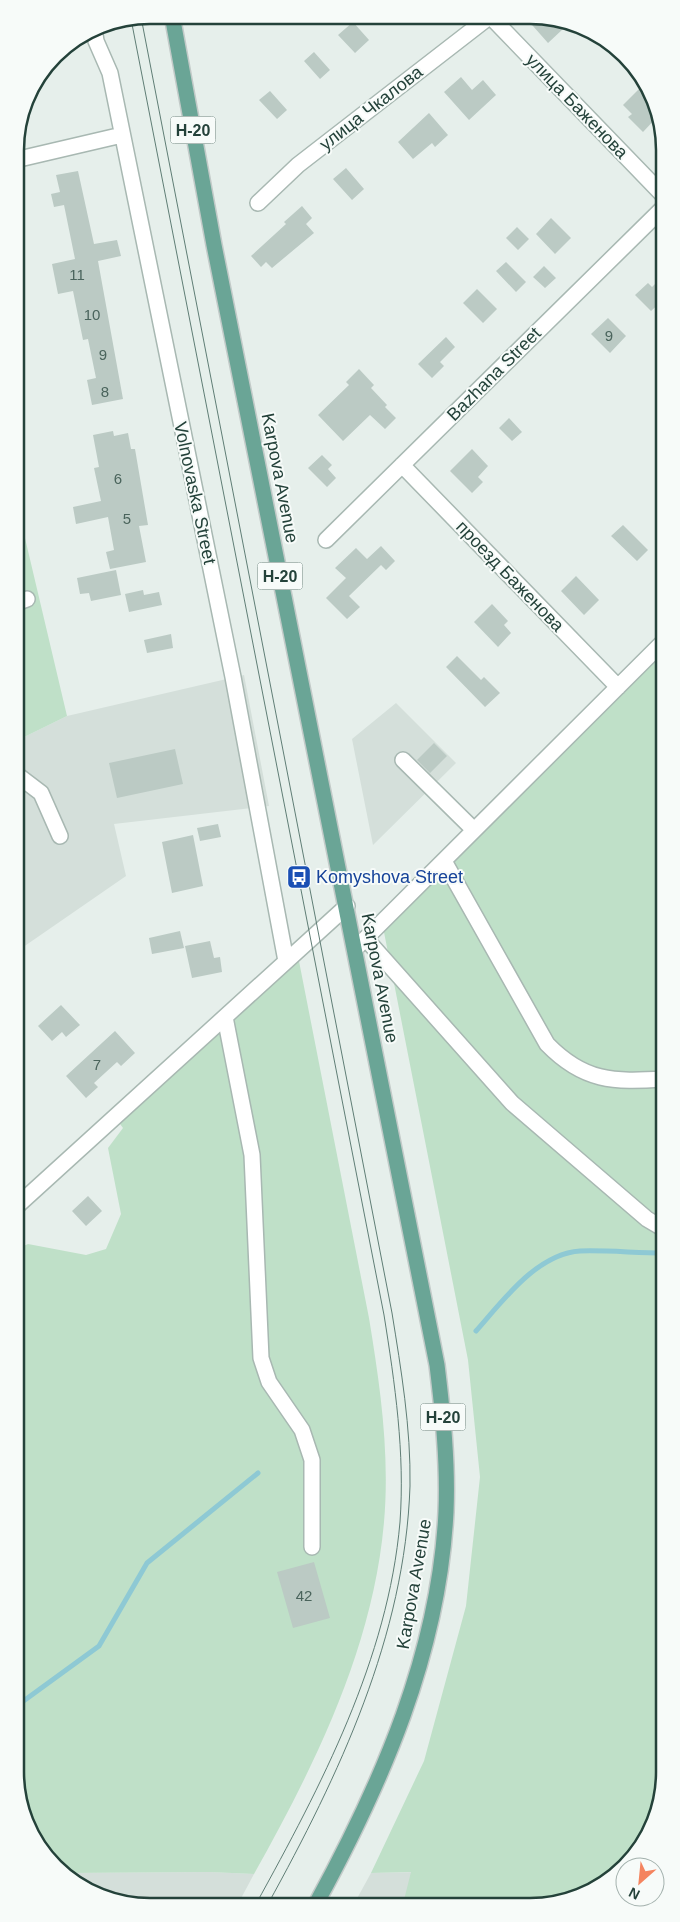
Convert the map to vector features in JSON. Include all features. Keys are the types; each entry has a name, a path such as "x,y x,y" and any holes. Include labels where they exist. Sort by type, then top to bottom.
{"main road":[{"name":"Karpova Avenue","path":"174,24 214,245 347,906 360,944 437,1365 446,1459 446,1513 442,1556 430,1619 414,1682 393,1746 370,1800 319,1898"}],"street":[{"name":"улица Чкалова","path":"258,203 298,165 481,24"},
{"name":"улица Баженова","path":"497,24 656,188"},
{"name":"Volnovaska Street","path":"95,37 110,73 233,677 286,961"},
{"path":"24,158 122,135"},
{"name":"Bazhana Street","path":"326,540 656,215"},
{"name":"проезд Баженова","path":"402,465 618,687"},
{"path":"656,649 360,944 512,1103 647,1219 656,1224"},
{"path":"403,760 474,830"},
{"path":"24,780 41,793 60,836"},
{"path":"444,861 547,1044 563,1060 582,1072 603,1079 626,1081 656,1079"},
{"path":"24,1200 347,906"},
{"path":"225,1017 252,1155 261,1358 269,1382 302,1430 312,1460 312,1547"}],"shaded area":[{"path":"244,675 269,806 114,824 126,876 24,946 24,737 67,716"},
{"path":"396,703 456,763 373,845 352,739"},
{"path":"526,1870 585,1885 562,1894 538,1898 357,1898 371,1873"},
{"path":"210,1872 254,1874 241,1898 142,1898 110,1892 74,1873"}],"green space":[{"path":"24,534 67,716 24,737"},
{"path":"656,649 656,1780 647,1820 635,1842 625,1855 623,1857 615,1857 615,1865 593,1881 578,1889 554,1896 538,1898 404,1898 411,1872 371,1873 424,1761 466,1606 480,1477 468,1360 382,922"},
{"path":"297,951 369,1318 383,1419 386,1496 378,1569 368,1615 354,1660 319,1748 277,1833 254,1874 210,1872 74,1873 45,1842 30,1812 26,1796 24,1780 24,1246 28,1244 86,1255 106,1249 121,1214 108,1148 123,1128 115,1117"}],"building":[{"path":"351,24 355,24 369,40 355,53 338,35"},
{"path":"531,24 554,26 563,29 548,43"},
{"path":"314,52 330,70 320,79 304,61"},
{"path":"461,77 472,90 483,80 496,95 469,120 444,92"},
{"path":"640,88 650,110 653,121 643,132 628,117 632,114 623,105"},
{"path":"270,91 287,110 277,119 259,100"},
{"path":"429,113 448,135 435,147 432,143 413,159 398,142"},
{"path":"346,168 364,189 352,200 333,179"},
{"path":"78,171 94,244 117,240 121,256 98,261 123,399 92,405 87,380 96,378 88,339 83,340 73,291 58,294 52,264 75,259 64,205 54,207 51,194 60,192 56,175"},
{"path":"302,206 312,218 306,224 314,233 272,268 266,262 261,267 251,256 286,224 284,222"},
{"path":"551,218 571,238 555,254 536,234"},
{"path":"517,227 529,239 518,250 506,238"},
{"path":"506,262 526,282 516,292 496,271"},
{"path":"544,266 556,278 545,288 533,277"},
{"path":"648,283 652,287 656,283 656,306 651,311 635,295"},
{"path":"477,289 497,309 483,323 463,303"},
{"path":"608,318 626,336 610,353 591,334"},
{"path":"446,337 455,347 440,362 444,366 432,378 418,364"},
{"path":"359,369 374,385 371,388 396,418 385,429 370,415 343,441 318,415 349,385 346,382"},
{"path":"509,418 522,432 512,441 499,428"},
{"path":"113,431 114,436 128,433 131,449 135,449 148,525 139,526 146,562 110,569 106,552 114,550 108,517 76,524 73,507 101,501 94,468 99,467 93,435"},
{"path":"472,449 488,466 478,477 483,482 472,493 450,471"},
{"path":"322,455 332,465 328,469 336,478 327,487 308,468"},
{"path":"623,525 648,550 637,561 611,536"},
{"path":"381,546 395,561 386,570 381,565 349,596 360,607 347,619 326,598 346,578 335,568 356,548 367,559"},
{"path":"116,570 121,595 91,601 89,593 80,594 77,578"},
{"path":"576,576 599,600 584,615 561,591"},
{"path":"143,590 144,595 159,592 162,605 129,612 125,594"},
{"path":"492,604 508,621 504,625 511,633 498,647 474,622"},
{"path":"171,634 173,648 147,653 144,640"},
{"path":"457,656 481,680 484,677 500,693 485,707 446,667"},
{"path":"434,743 447,756 430,773 417,760"},
{"path":"175,749 183,784 117,798 109,763"},
{"path":"218,824 221,837 200,841 197,828"},
{"path":"193,835 203,886 172,893 162,842"},
{"path":"180,931 184,948 152,954 149,938"},
{"path":"210,941 214,958 220,957 222,972 192,978 185,946"},
{"path":"61,1005 80,1025 66,1037 62,1032 52,1041 38,1026"},
{"path":"115,1031 135,1053 121,1066 117,1062 94,1083 98,1087 86,1098 66,1076"},
{"path":"88,1196 102,1211 86,1226 72,1211"},
{"path":"314,1562 330,1618 293,1628 277,1572"}],"waterway":[{"path":"476,1331 521,1281 549,1261 564,1254 580,1251 656,1253"},
{"path":"24,1701 99,1646 147,1563 258,1473"}],"tram line":[{"path":"142,24 392,1313 405,1399 409,1442 410,1486 405,1542 396,1596 382,1650 364,1703 343,1755 271,1898"},
{"path":"132,25 384,1315 400,1444 400,1522 393,1573 382,1623 348,1720 304,1814 259,1898"}],"place":[{"name":"Komyshova Street","path":"299,877"}]}
